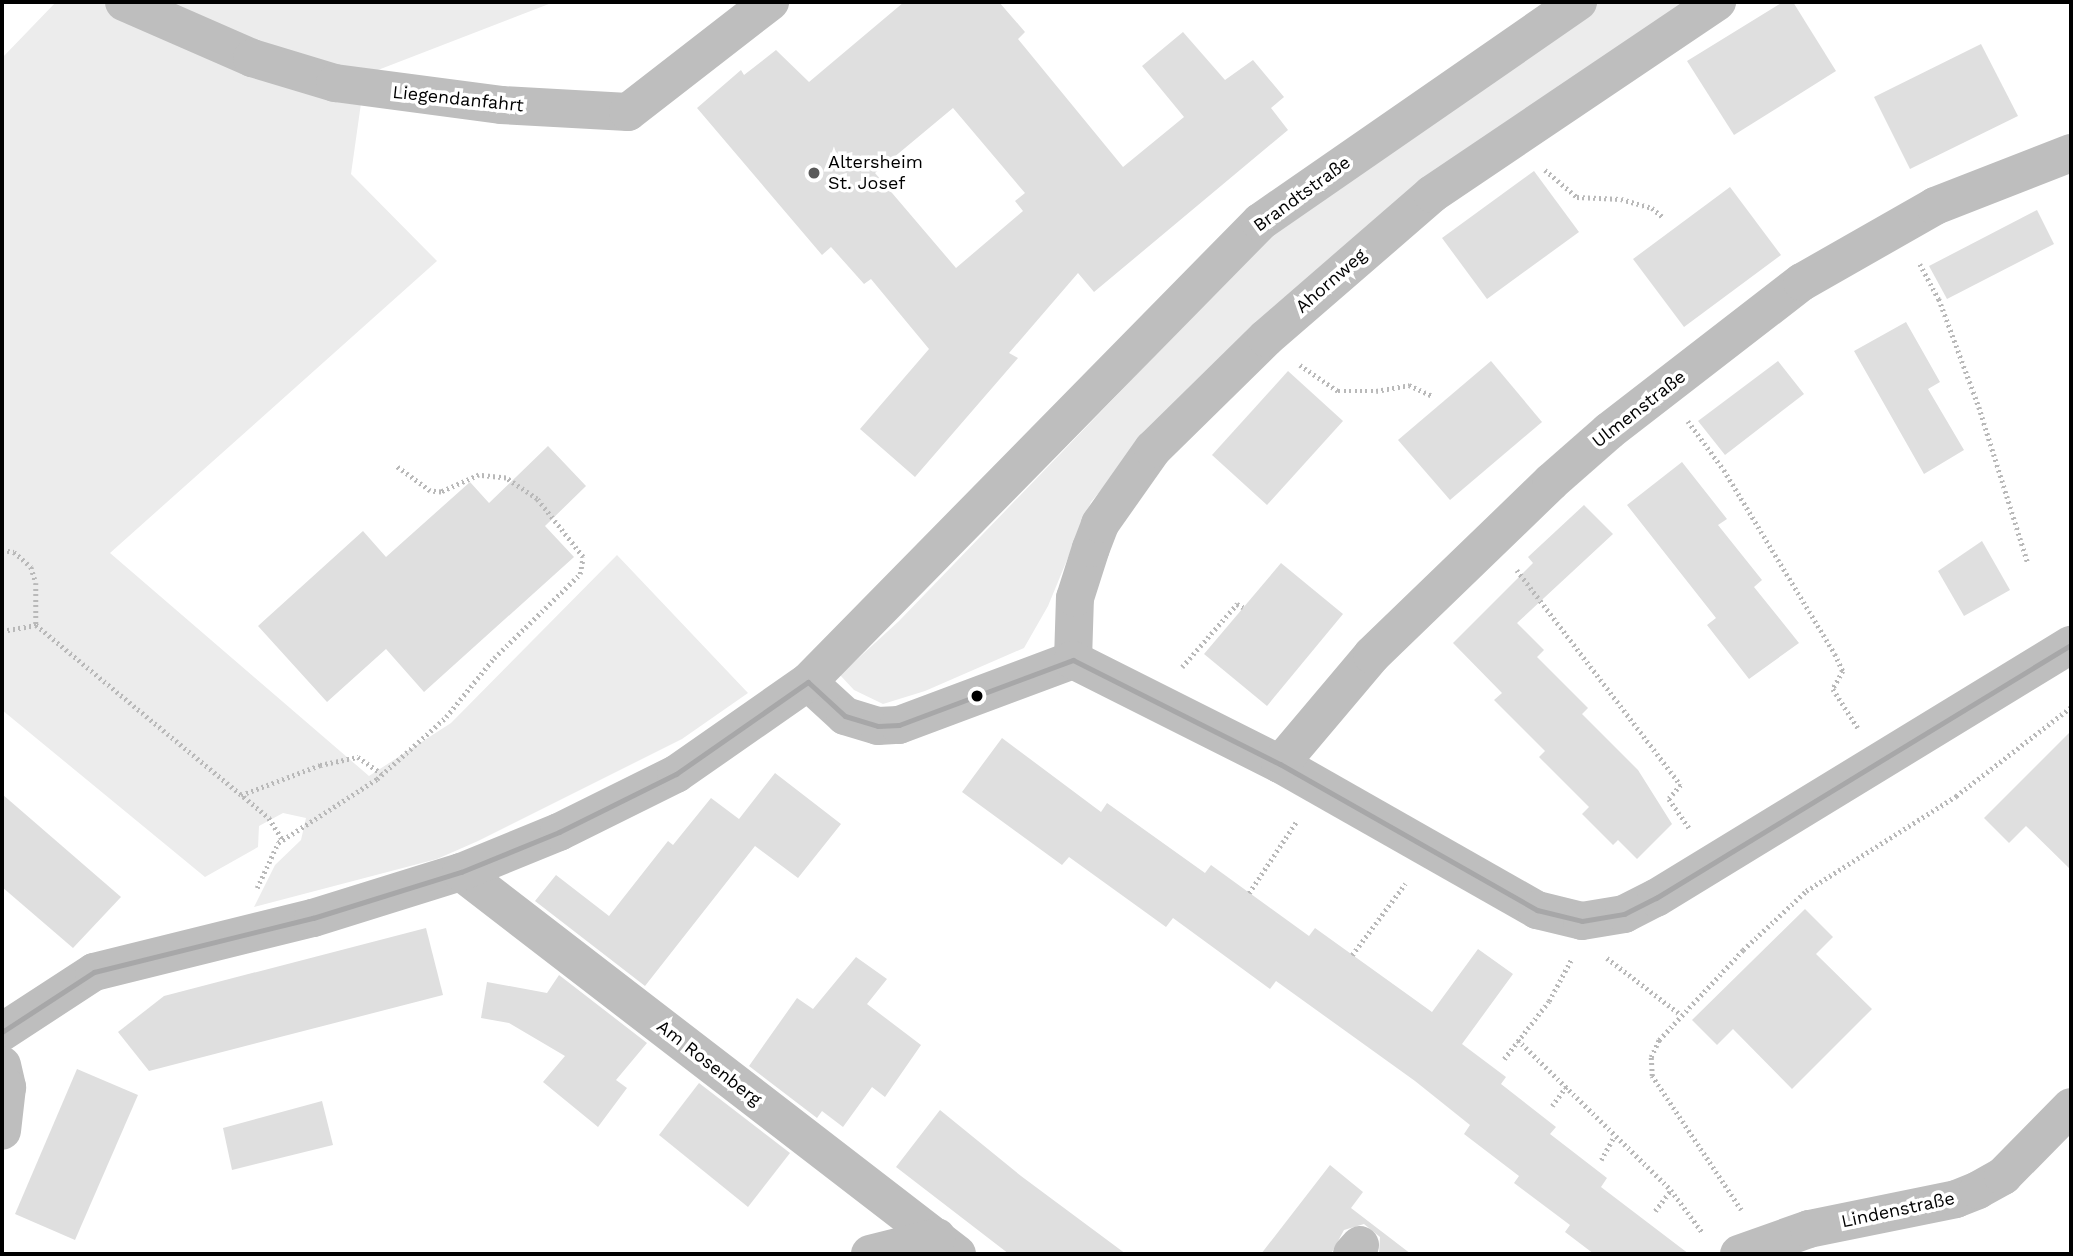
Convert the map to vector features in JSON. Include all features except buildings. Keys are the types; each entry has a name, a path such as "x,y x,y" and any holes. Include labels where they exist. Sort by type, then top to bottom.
{"street":[{"name":"Liegendanfahrt","path":"124,2 252,58 335,83 446,99 628,112 770,2"},
{"name":"Brandtstraße","path":"2,1032 94,972 235,934 313,918 461,872 559,832 676,774 808,682 1260,222 1578,2"},
{"name":"Ahornweg","path":"1073,660 1075,598 1100,524 1153,449 1266,338 1432,194 1512,137 1717,2"},
{"name":"Ulmenstraße","path":"1280,764 1372,655 1551,482 1802,282 1935,206 2071,153"},
{"path":"808,682 845,716 870,724 899,725 1073,660 1280,764 1537,910 1582,921 1625,914 2071,645"},
{"name":"Am Rosenberg","path":"461,872 947,1246"},
{"path":"2,1131 4,1068"},
{"name":"Lindenstraße","path":"1734,1246 1978,1190 2003,1175 2071,1107"},
{"path":"870,1254 947,1246"}],"path":[{"path":"1512,137 1558,186 1577,197 1621,199 1652,208 1664,218"},
{"path":"1900,226 1948,323 1979,407 2028,563"},
{"path":"1266,338 1338,391 1409,385 1433,396"},
{"path":"1665,389 1724,470 1835,654 1843,671 1833,689 1880,762"},
{"path":"235,934 283,840 382,774 446,717 494,658 580,574 583,557 537,499 506,478 479,475 441,492 430,491 396,466"},
{"path":"2,550 14,552 31,567 36,583 36,625"},
{"path":"1541,601 1681,785 1669,799 1713,862"},
{"path":"1160,704 1171,680 1237,604 1243,607"},
{"path":"2,631 36,625 269,818 283,840"},
{"path":"1734,1246 1734,1196 1652,1076 1655,1048 1681,1014 1806,891 1956,796 2071,707"},
{"path":"241,796 320,765 358,757 382,774"},
{"path":"1249,893 1317,785"},
{"path":"1352,955 1429,849"},
{"path":"1582,921 1612,964 1681,1014"},
{"path":"1504,1059 1570,964 1582,921"},
{"path":"1518,1040 1614,1137 1734,1246"},
{"path":"1552,1107 1566,1087"},
{"path":"1601,1160 1614,1137"},
{"path":"1655,1211 1671,1190"}],"shaded area":[{"path":"56,2 554,2 365,75 351,174 437,261 110,553 369,776 451,723 617,555 748,693 682,739 437,859 254,907 275,865 301,840 306,818 283,813 259,826 258,847 205,877 2,710 2,58"},
{"path":"1600,2 1693,2 1173,404 1091,502 1048,606 1024,648 925,691 883,704 854,690 840,675 899,621 1279,227"}],"transit line":[{"path":"808,682 845,716 878,726 899,725 1073,660 1280,764 1537,910 1582,921 1624,914 1656,898 2071,645"},
{"path":"2,1032 94,972 313,918 461,872 559,832 676,774 808,682"}],"place":[{"name":"Altersheim St. Josef","path":"814,173"}]}
